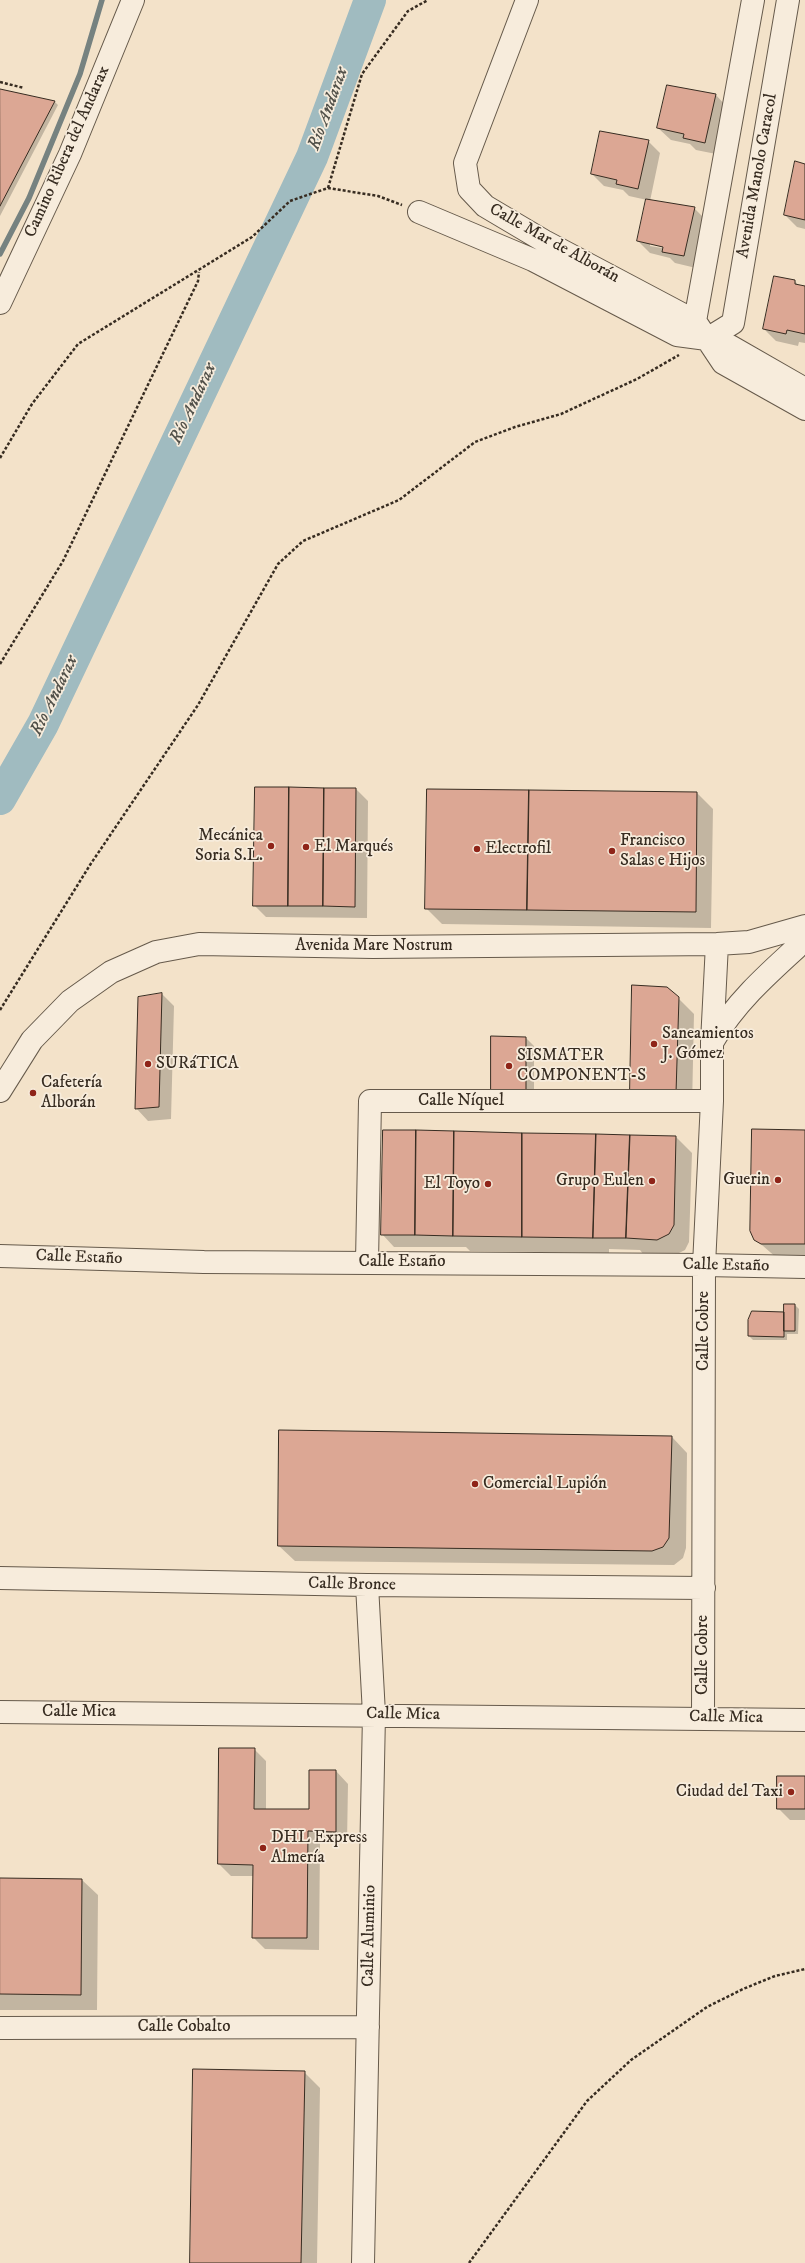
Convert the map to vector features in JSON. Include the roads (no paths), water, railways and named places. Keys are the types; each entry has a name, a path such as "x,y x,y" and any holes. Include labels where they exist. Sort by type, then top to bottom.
{"street":[{"name":"Camino Ribera del Andarax","path":"0,303 70,154 133,0"},
{"name":"Calle Mar de Alborán","path":"527,0 465,163 469,189 485,206 805,389"},
{"path":"420,212 533,260 677,336 701,330 753,0"},
{"name":"Avenida Manolo Caracol","path":"701,330 733,323 788,0"},
{"name":"Calle Mar de Alborán","path":"701,330 723,363 805,409"},
{"name":"Avenida Mare Nostrum","path":"0,1091 32,1040 70,1001 111,972 156,952 199,944 373,947 717,944 749,942 805,926"},
{"path":"712,1042 725,1019 805,940"},
{"name":"Calle Cobre","path":"703,1718 704,1265 712,1101 712,1042 717,944"},
{"name":"Calle Níquel","path":"367,1262 370,1100 712,1101"},
{"name":"Calle Estaño","path":"0,1256 204,1262 704,1265 805,1268"},
{"name":"Calle Bronce","path":"0,1578 367,1585 704,1588"},
{"name":"Calle Aluminio","path":"363,2263 374,1714 367,1585"},
{"name":"Calle Mica","path":"0,1712 374,1714 805,1720"},
{"name":"Calle Cobalto","path":"0,2028 368,2027"}],"waterway":[{"path":"0,254 29,198 80,74 102,0"},
{"name":"Río Andarax","path":"0,799 43,724 312,157 370,0"}],"place":[{"name":"Mecánica Soria S.L.","path":"271,846"},
{"name":"El Marqués","path":"306,847"},
{"name":"Electrofil","path":"477,849"},
{"name":"Francisco Salas e Hijos","path":"612,851"},
{"name":"Saneamientos J. Gómez","path":"654,1044"},
{"name":"SURáTICA","path":"148,1064"},
{"name":"SISMATER COMPONENT-S","path":"509,1066"},
{"name":"Cafetería Alborán","path":"33,1093"},
{"name":"Guerin","path":"778,1180"},
{"name":"Grupo Eulen","path":"652,1181"},
{"name":"El Toyo","path":"488,1184"},
{"name":"Comercial Lupión","path":"475,1484"},
{"name":"Ciudad del Taxi","path":"791,1792"},
{"name":"DHL Express Almería","path":"263,1848"}]}
